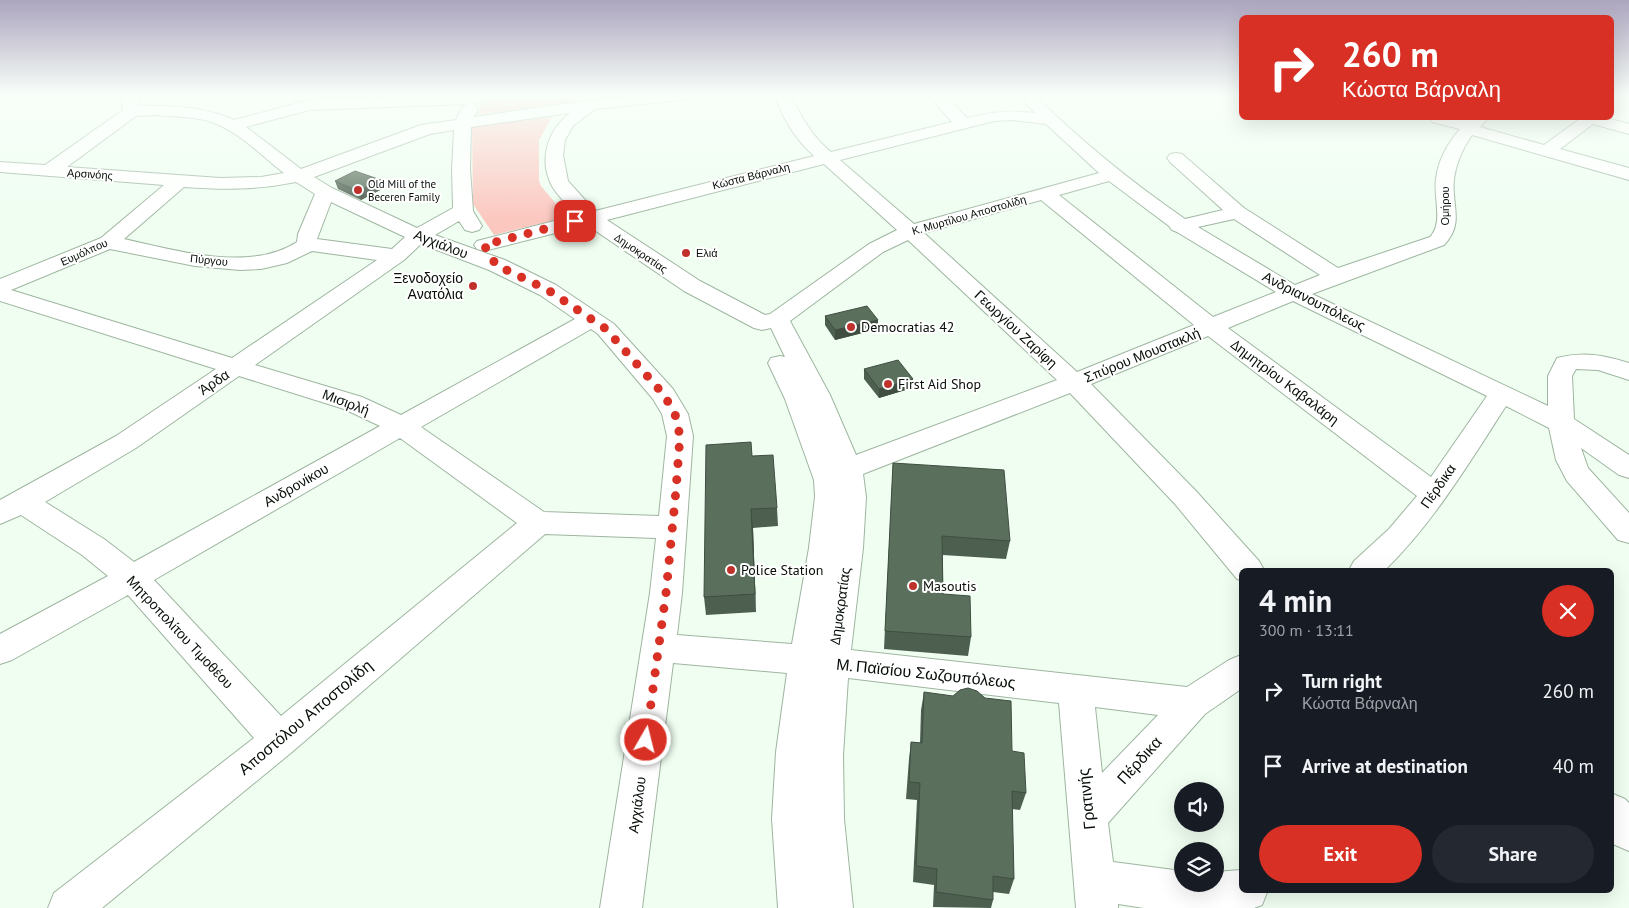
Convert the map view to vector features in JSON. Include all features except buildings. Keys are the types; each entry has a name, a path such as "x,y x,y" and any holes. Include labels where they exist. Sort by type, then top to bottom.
{"street":[{"path":"49,171 90,136"},
{"name":"Αγχιάλου","path":"248,136 299,176 325,192 418,236 496,265 548,290 592,318 606,329 664,395 675,414 680,436 666,593 621,908"},
{"name":"Αρσινόης","path":"0,167 180,181 250,184 299,176 406,136"},
{"path":"462,136 463,211 496,265"},
{"name":"Δημοκρατίας","path":"558,136 554,155 559,182 589,217 680,278 770,321 817,395 848,469 852,505 848,548 819,661 824,755 824,819 832,908"},
{"name":"Γεωργίου Ζαρίφη","path":"806,136 809,142 826,158 910,231 1074,382 1185,497 1246,568"},
{"name":"Κώστα Βάρναλη","path":"484,245 910,136"},
{"name":"Ανδριανουπόλεως","path":"1068,136 1111,175 1178,226 1294,293 1561,423 1629,468"},
{"name":"Ομήρου","path":"1437,241 1446,230 1445,178 1456,146 1463,136"},
{"path":"1506,136 1547,151 1629,174"},
{"path":"1547,151 1566,136"},
{"path":"1176,158 1237,212 1336,276"},
{"name":"Κ. Μυρτίλου Αποστολίδη","path":"770,321 876,248 910,231 1044,192 1111,175"},
{"name":"Ευμόλπου","path":"0,287 108,242 180,181"},
{"path":"325,192 306,240 308,244 397,256"},
{"name":"Δημητρίου Καβαλάρη","path":"1044,192 1211,327 1434,494"},
{"name":"Άρδα","path":"11,508 126,442 397,256 418,236 463,211"},
{"path":"1178,226 1237,212"},
{"name":"Σπύρου Μουστακλή","path":"848,469 1074,382 1336,276 1437,241"},
{"name":"Πύργου","path":"108,242 196,259 252,263 282,259 308,244"},
{"name":"Μισιρλή","path":"0,294 353,403 400,425 538,523"},
{"name":"Ανδρονίκου","path":"0,650 133,579 400,425 592,318"},
{"path":"770,321 828,480 829,497 824,548 819,661 794,752 794,853 799,908"},
{"path":"1629,372 1612,365 1578,360 1566,363 1560,376 1561,423 1570,460 1577,474 1629,532"},
{"name":"Πέρδικα","path":"1367,568 1400,537 1434,494 1501,394"},
{"name":"Μητροπολίτου Τιμοθέου","path":"11,508 93,547 133,579 279,740"},
{"path":"538,523 672,527"},
{"name":"Αποστόλου Αποστολίδη","path":"69,908 279,740 538,523"},
{"name":"Μ. Παϊσίου Σωζουπόλεως","path":"659,648 819,661 1192,703"},
{"name":"Πέρδικα","path":"1088,817 1192,703 1239,671"},
{"name":"Γρατινής","path":"1075,690 1096,894"},
{"path":"1614,815 1629,832"},
{"path":"1096,894 1161,889 1229,894 1239,892"}],"shaded area":[{"path":"472,136 541,136 539,140 539,181 567,217 494,235 473,204"}],"place":[{"name":"Old Mill of the Beceren Family","path":"358,190"},
{"name":"Ελιά","path":"686,253"},
{"name":"Ξενοδοχείο Ανατόλια","path":"473,286"},
{"name":"Democratias 42","path":"851,327"},
{"name":"First Aid Shop","path":"888,384"},
{"name":"Police Station","path":"731,570"},
{"name":"Masoutis","path":"913,586"}],"route":[{"path":"575,221 484,245 496,265 548,290 606,329 664,395 675,414 680,436 676,490 666,593 646,740"}]}
